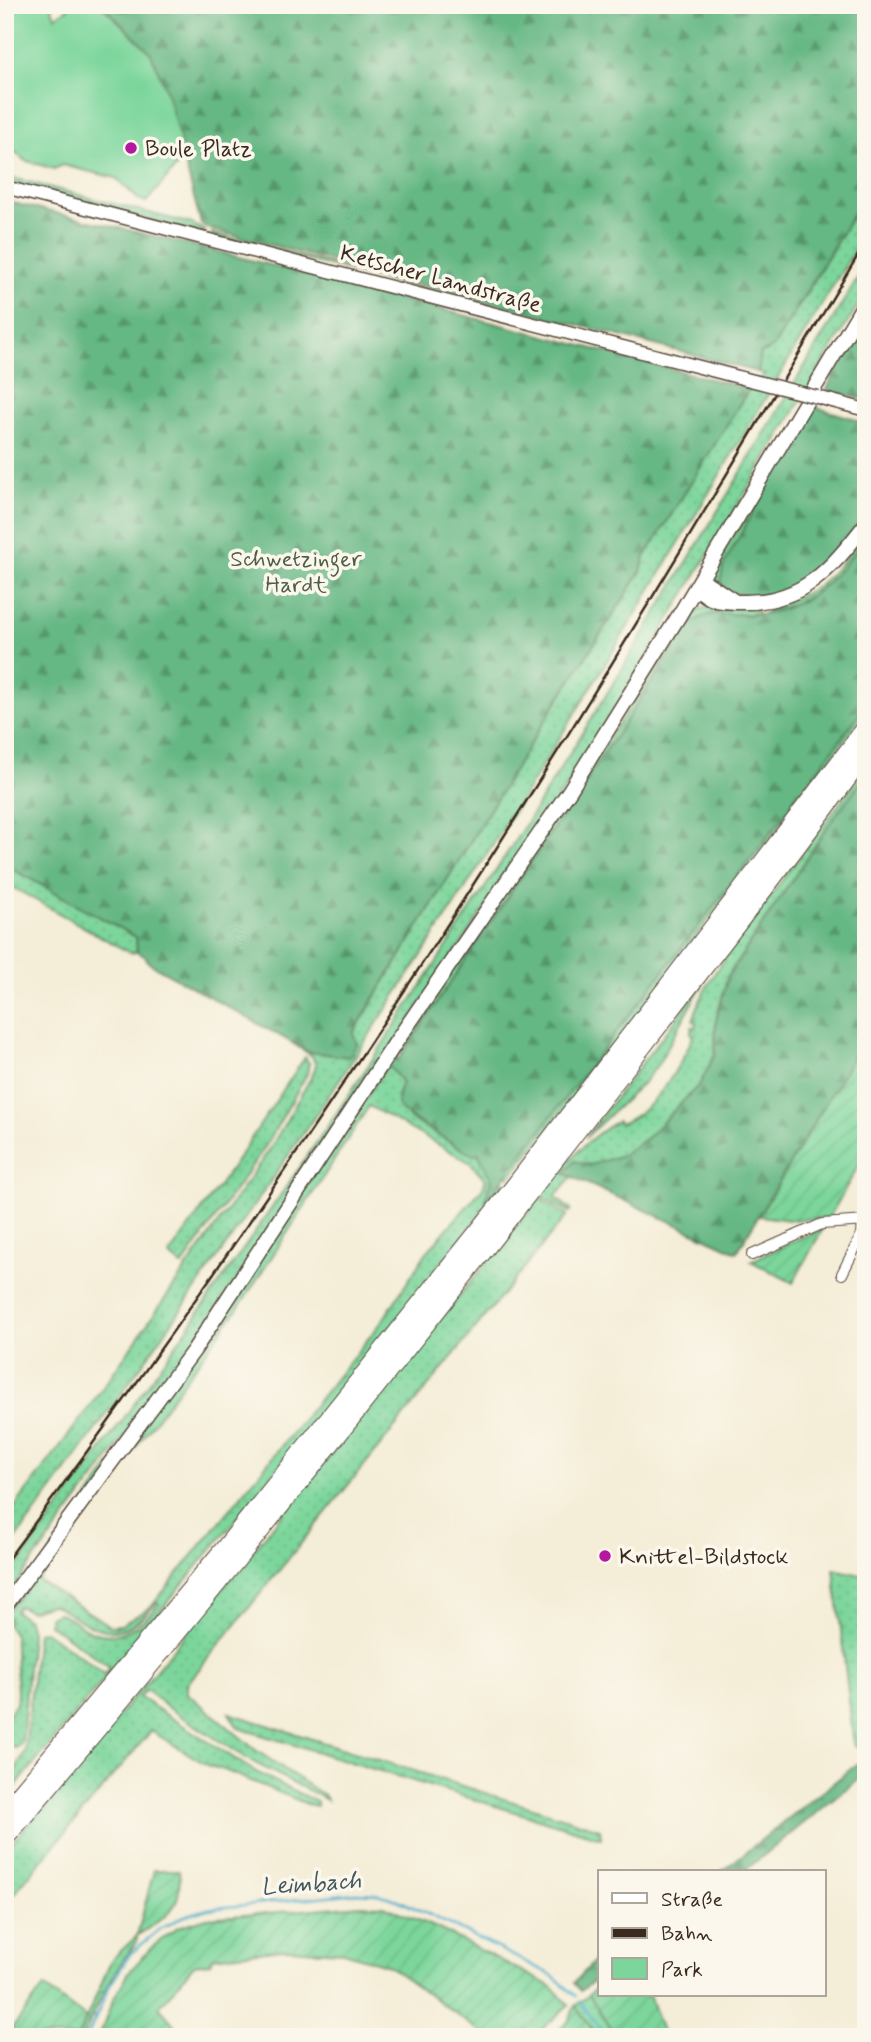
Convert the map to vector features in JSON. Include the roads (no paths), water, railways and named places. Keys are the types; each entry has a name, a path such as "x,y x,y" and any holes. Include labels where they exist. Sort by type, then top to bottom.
{"highway":[{"path":"5,1838 294,1488 523,1188 866,727"},
{"path":"5,1812 523,1188 866,753"}],"main road":[{"path":"5,1606 163,1394 219,1314 396,1042 570,790 699,583 866,301"},
{"path":"680,614 712,601 768,601 799,591 828,568 866,524"},
{"path":"699,583 712,601"},
{"path":"699,583 736,601"}],"street":[{"name":"Ketscher Landstraße","path":"5,187 865,410"},
{"path":"752,1255 822,1224 864,1222 862,1234 842,1274"}],"waterway":[{"name":"Leimbach","path":"87,2037 109,1987 130,1954 160,1929 182,1917 207,1909 356,1893 377,1894 398,1900 552,1975 576,1996"},
{"name":"Leimbach","path":"580,2001 606,2037"}],"railway":[{"path":"5,1563 212,1276 345,1081 474,884 621,649 866,242"}],"place":[{"name":"Boule Platz","path":"131,148"},
{"name":"Knittel-Bildstock","path":"605,1556"}],"park label":[{"name":"Schwetzinger Hardt","path":"296,571"}]}
